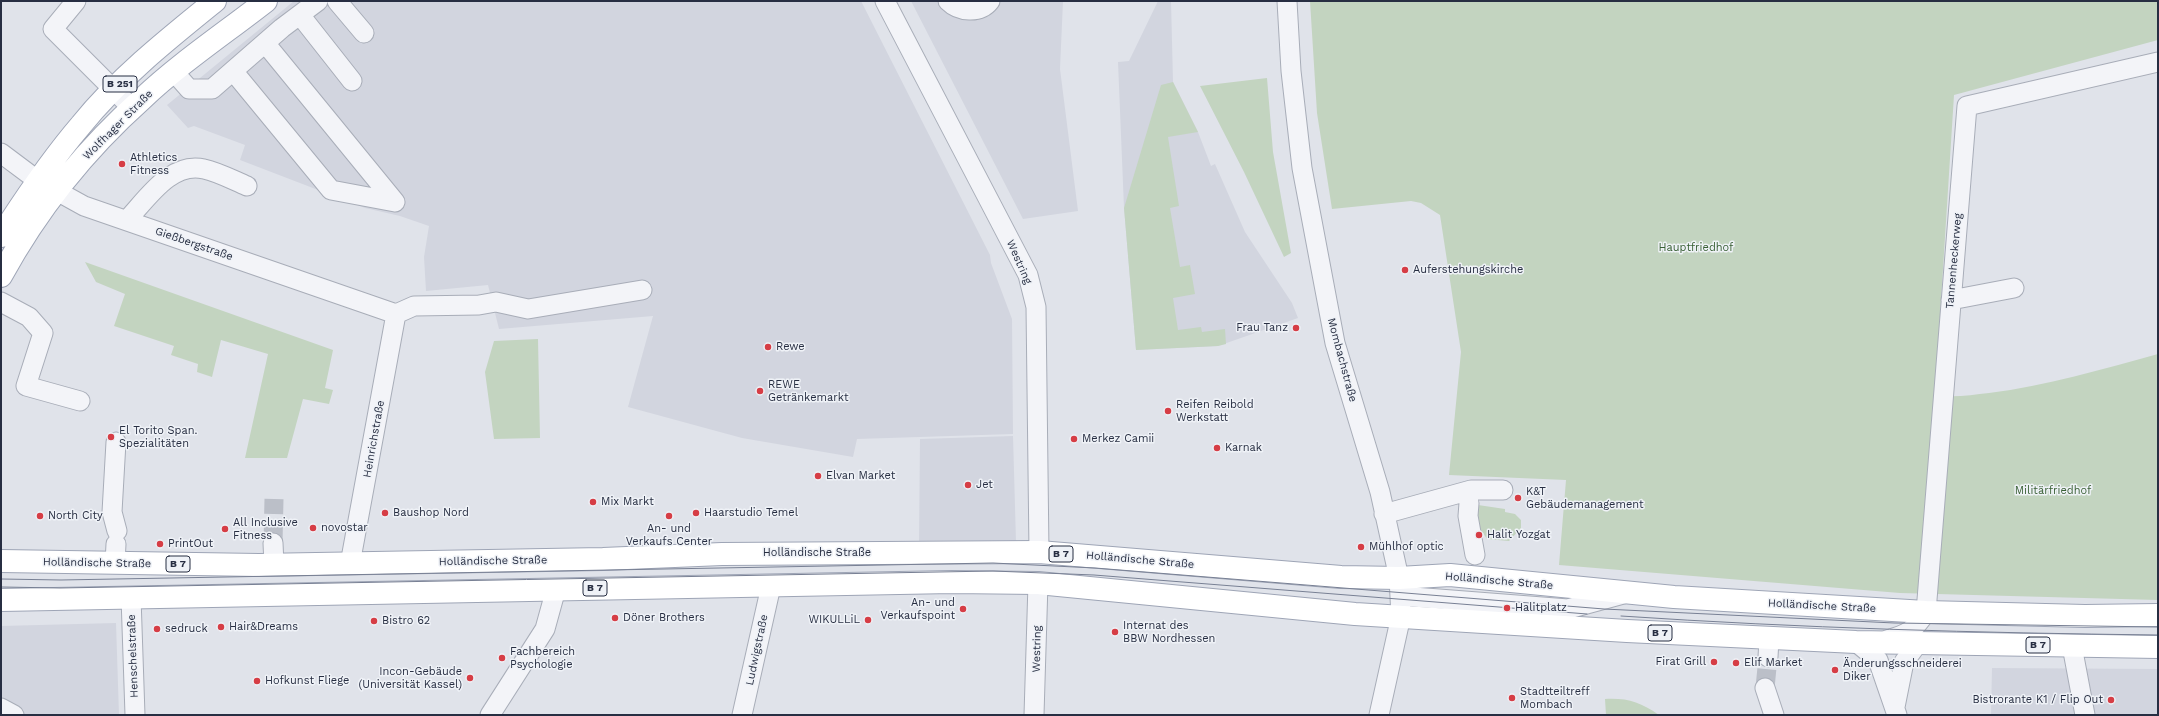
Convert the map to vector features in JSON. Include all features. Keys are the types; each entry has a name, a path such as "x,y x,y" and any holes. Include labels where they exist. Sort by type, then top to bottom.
{"main road":[{"name":"B 251","path":"1,236 37,180 82,124 165,41 215,1"},
{"name":"Wolfhager Straße","path":"1,276 56,191 99,142 132,108 174,72 266,1"},
{"name":"Holländische Straße","path":"1,561 116,546 274,554 350,564 722,554 1039,552 1341,577 1400,597 1605,630 1768,648 1856,642 2158,647"},
{"name":"Holländische Straße","path":"1,600 952,582 1038,583 1355,614 1400,597 1450,575 1674,597 1926,612 2085,616 2158,615"}],"street":[{"path":"76,1 53,29 132,108"},
{"path":"174,72 190,89 212,89 265,43 318,1"},
{"path":"337,1 364,33"},
{"name":"Westring","path":"885,1 1028,275 1036,307 1039,552"},
{"path":"948,1 958,8 968,10 978,9 990,1"},
{"name":"Mombachstraße","path":"1287,1 1291,71 1307,196 1335,343 1380,492 1400,597 1379,715"},
{"path":"300,15 352,81"},
{"path":"233,71 330,190 395,202 265,43"},
{"name":"Tannenheckerweg","path":"1926,612 1967,106 2158,62"},
{"name":"Gießbergstraße","path":"1,153 37,180 84,206 396,314"},
{"path":"127,220 171,174 186,168 204,169 247,186"},
{"path":"1951,300 2014,288"},
{"path":"396,314 414,306 479,305 496,302 528,309 642,290"},
{"path":"1,302 29,317 43,333 26,386 80,401"},
{"name":"Heinrichstraße","path":"350,564 396,314"},
{"path":"116,442 112,512 116,546"},
{"path":"1384,514 1471,490 1503,490"},
{"path":"1469,503 1468,516 1475,555"},
{"name":"Westring","path":"1034,715 1038,583"},
{"name":"Ludwigstraße","path":"742,715 771,586"},
{"path":"490,715 546,629 556,589"},
{"path":"1400,597 1568,609 1626,593"},
{"name":"Henschelstraße","path":"131,597 135,715"},
{"path":"1568,609 1605,630"},
{"path":"1881,642 1907,634 1917,627 1926,612"},
{"path":"1856,642 1878,660 1896,712"},
{"path":"1896,712 1904,662 1918,643"},
{"path":"2072,646 2085,715"},
{"path":"1765,688 1774,715"},
{"path":"1,708 14,715"}],"shaded area":[{"path":"294,1 861,1 990,255 991,263 1012,319 1013,434 857,439 853,457 742,438 628,407 653,316 499,329 488,285 426,291 424,257 429,226 400,216 365,208 240,160 245,145 194,126 188,128 167,105"},
{"path":"911,1 1063,1 1060,69 1078,211 1023,219"},
{"path":"1158,1 1171,1 1173,82 1198,132 1211,166 1215,164 1245,232 1292,303 1298,318 1218,346 1136,350 1124,208 1118,62 1129,61"},
{"path":"1013,436 1016,542 919,544 920,439"},
{"path":"116,623 119,715 1,715 1,626"},
{"path":"1992,668 2158,669 2158,715 1991,715"}],"green space":[{"name":"Hauptfriedhof","path":"1310,1 2158,1 2158,40 1954,95 1935,395 1969,395 2032,386 2158,354 2158,600 1900,593 1559,565 1566,480 1449,475 1461,352 1440,215 1421,203 1411,201 1332,209 1317,113"},
{"path":"1267,78 1273,152 1291,253 1284,257 1244,172 1200,86"},
{"path":"1173,82 1198,132 1168,137 1179,206 1170,208 1180,267 1190,265 1195,294 1173,298 1178,330 1201,327 1202,332 1225,329 1226,344 1218,346 1136,350 1124,208 1161,85"},
{"path":"85,262 333,350 325,388 333,390 329,404 303,399 287,458 245,458 268,354 221,340 212,377 197,372 198,364 171,355 174,346 114,326 125,294 96,282"},
{"path":"538,339 540,438 494,439 485,372 494,341"},
{"path":"1478,505 1505,509 1505,512 1515,514 1521,520 1521,528 1509,541 1487,539 1483,533 1478,531"},
{"path":"1605,699 1620,699 1634,702 1659,715 1606,715"}],"tunnel":[{"path":"273,543 274,499"},
{"path":"1765,688 1768,657"}],"tram line":[{"path":"1,579 61,580 993,563 1095,568 1604,609 1894,623 2158,627"},
{"path":"1,587 60,588 993,571 1094,575 1587,614"},
{"path":"1621,616 1755,624 1890,629 2158,635"}],"place":[{"name":"Athletics Fitness","path":"122,164"},
{"name":"Auferstehungskirche","path":"1405,270"},
{"name":"Frau Tanz","path":"1296,328"},
{"name":"Rewe","path":"768,347"},
{"name":"REWE Getränkemarkt","path":"760,391"},
{"name":"Reifen Reibold Werkstatt","path":"1168,411"},
{"name":"El Torito Span. Spezialitäten","path":"111,437"},
{"name":"Merkez Camii","path":"1074,439"},
{"name":"Karnak","path":"1217,448"},
{"name":"Elvan Market","path":"818,476"},
{"name":"Jet","path":"968,485"},
{"name":"K&T Gebäudemanagement","path":"1518,498"},
{"name":"Mix Markt","path":"593,502"},
{"name":"Baushop Nord","path":"385,513"},
{"name":"Haarstudio Temel","path":"696,513"},
{"name":"North City","path":"40,516"},
{"name":"An- und Verkaufs Center","path":"669,516"},
{"name":"novostar","path":"313,528"},
{"name":"All Inclusive Fitness","path":"225,529"},
{"name":"Halit Yozgat","path":"1479,535"},
{"name":"PrintOut","path":"160,544"},
{"name":"Mühlhof optic","path":"1361,547"},
{"name":"Halitplatz","path":"1507,608"},
{"name":"An- und Verkaufspoint","path":"963,609"},
{"name":"Döner Brothers","path":"615,618"},
{"name":"WIKULLiL","path":"868,620"},
{"name":"Bistro 62","path":"374,621"},
{"name":"Hair&Dreams","path":"221,627"},
{"name":"sedruck","path":"157,629"},
{"name":"Internat des BBW Nordhessen","path":"1115,632"},
{"name":"Fachbereich Psychologie","path":"502,658"},
{"name":"Firat Grill","path":"1714,662"},
{"name":"Elif Market","path":"1736,663"},
{"name":"Änderungsschneiderei Diker","path":"1835,670"},
{"name":"Incon-Gebäude (Universität Kassel)","path":"470,678"},
{"name":"Hofkunst Fliege","path":"257,681"},
{"name":"Stadtteiltreff Mombach","path":"1512,698"},
{"name":"Bistrorante K1 / Flip Out","path":"2111,700"}],"park label":[{"name":"Militärfriedhof","path":"2053,491"}]}
